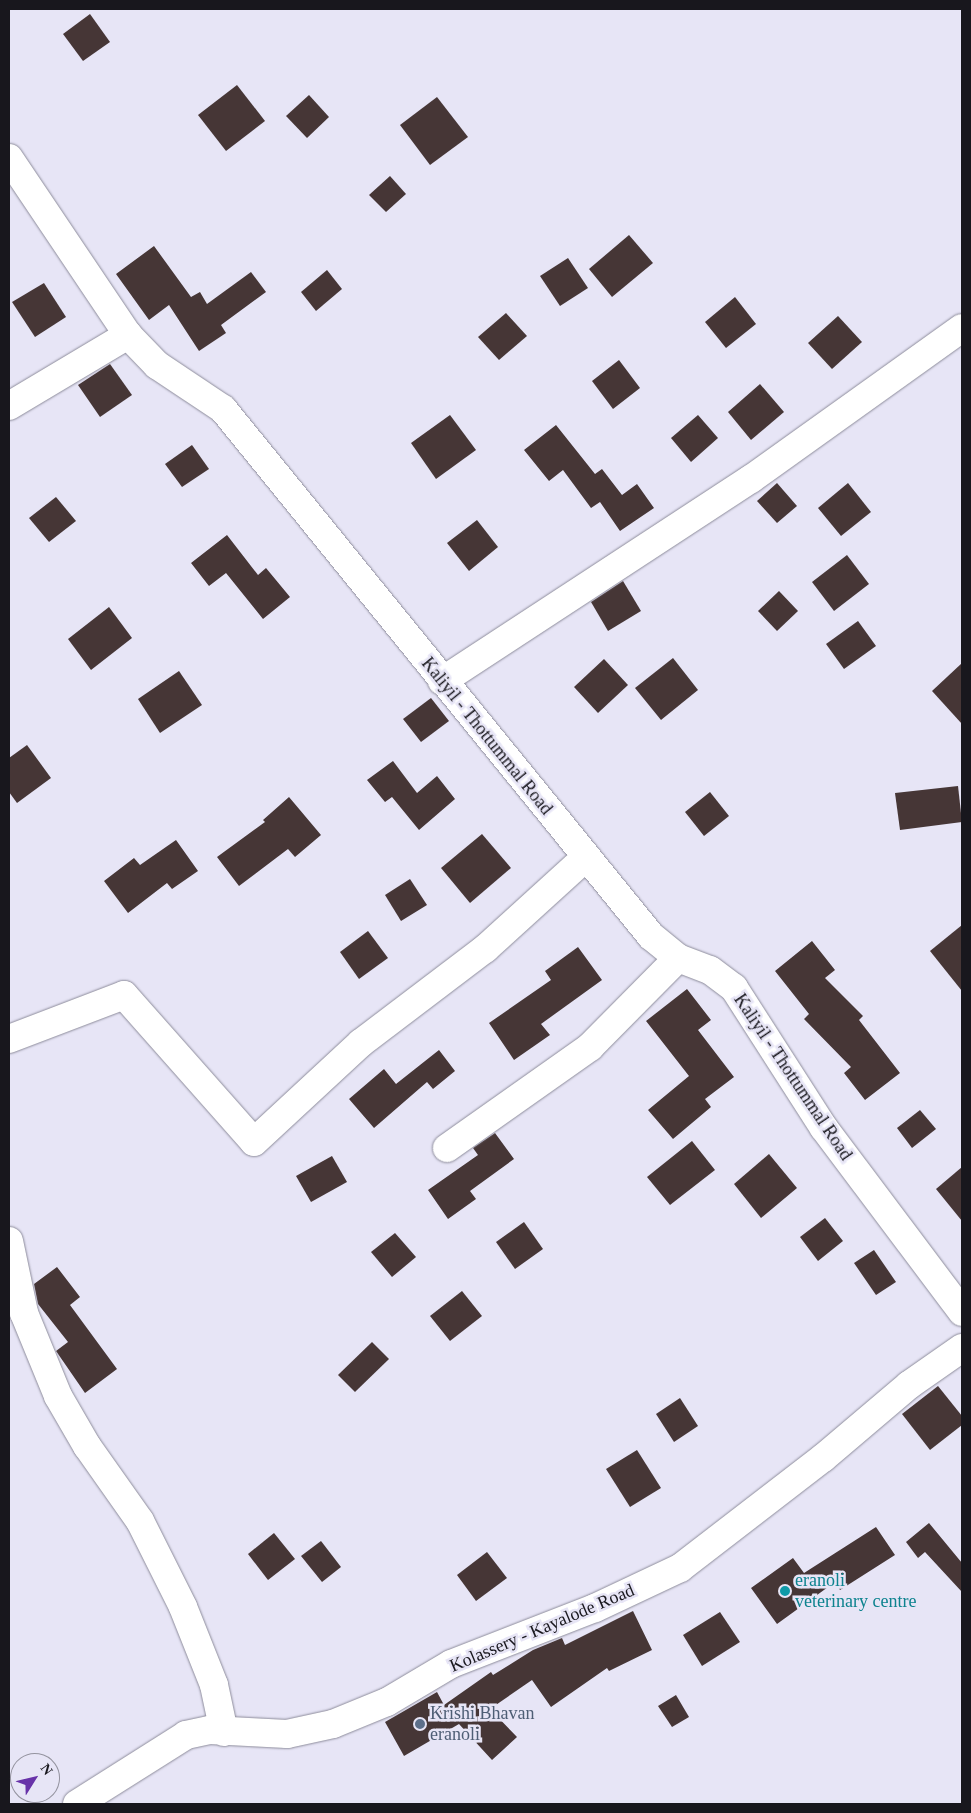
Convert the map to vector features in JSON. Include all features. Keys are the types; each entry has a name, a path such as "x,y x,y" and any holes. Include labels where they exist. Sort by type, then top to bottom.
{"main road":[{"name":"Kaliyil - Thottummal Road","path":"9,158 128,335 157,365 223,409 651,936 678,958 710,970 734,988 824,1128 962,1312"},
{"path":"442,681 751,479 962,328"},
{"path":"9,406 128,335"},
{"path":"9,1040 124,995 254,1142 360,1043 485,949 586,857"},
{"path":"447,1148 590,1047 678,958"},
{"path":"9,1241 24,1313 58,1396 87,1446 140,1521 183,1607 214,1685 224,1732"},
{"name":"Kolassery - Kayalode Road","path":"77,1804 186,1735 210,1730 287,1734 333,1724 387,1702 451,1664 595,1608 680,1568 823,1458 909,1385 962,1348"}],"building":[{"path":"90,14 110,42 83,61 63,34"},
{"path":"237,85 265,121 226,151 198,115"},
{"path":"309,95 329,117 307,138 286,116"},
{"path":"437,97 468,137 430,165 400,125"},
{"path":"390,176 406,194 386,212 369,195"},
{"path":"629,235 653,263 612,297 589,269"},
{"path":"154,246 191,297 200,292 207,304 251,272 266,292 221,325 226,333 199,351 169,305 149,320 116,274"},
{"path":"568,258 588,288 560,306 540,276"},
{"path":"327,270 342,289 316,311 301,292"},
{"path":"44,283 66,317 35,337 12,302"},
{"path":"735,297 756,324 726,348 705,322"},
{"path":"506,313 527,336 499,360 478,337"},
{"path":"838,316 862,342 832,369 808,343"},
{"path":"619,360 640,388 613,409 592,381"},
{"path":"110,364 132,395 100,417 78,385"},
{"path":"760,384 784,412 751,440 728,412"},
{"path":"450,415 476,450 436,479 411,443"},
{"path":"698,415 718,438 691,462 671,438"},
{"path":"556,425 595,474 602,469 622,495 637,484 654,508 620,531 600,502 591,508 563,470 549,481 524,450"},
{"path":"192,445 209,469 182,487 165,464"},
{"path":"777,483 797,506 777,523 757,501"},
{"path":"848,483 871,512 841,536 818,508"},
{"path":"56,497 76,521 49,542 29,518"},
{"path":"477,520 498,547 469,571 447,543"},
{"path":"227,535 258,575 266,568 290,597 263,619 226,573 209,586 191,563"},
{"path":"847,555 869,584 834,611 812,582"},
{"path":"623,581 641,611 608,631 591,602"},
{"path":"779,591 798,611 777,631 758,611"},
{"path":"109,607 132,638 91,670 68,639"},
{"path":"858,621 876,646 844,669 826,644"},
{"path":"673,658 698,690 661,720 635,688"},
{"path":"604,659 628,685 598,713 574,687"},
{"path":"962,663 962,724 932,691"},
{"path":"179,671 202,705 160,733 138,699"},
{"path":"431,698 449,721 421,742 403,719"},
{"path":"27,745 51,778 17,803 9,792 9,758"},
{"path":"393,761 417,793 437,776 455,799 419,830 392,797 385,802 367,780"},
{"path":"958,786 962,822 900,830 895,793"},
{"path":"710,792 729,816 704,836 685,812"},
{"path":"289,797 321,835 295,857 288,849 239,886 217,857 265,822 263,820"},
{"path":"482,834 511,868 470,903 441,868"},
{"path":"176,840 198,871 172,889 167,883 128,913 104,881 134,858 140,865"},
{"path":"410,879 427,905 401,921 385,895"},
{"path":"962,925 962,991 930,951"},
{"path":"368,931 388,958 359,979 340,952"},
{"path":"812,941 835,970 825,978 863,1016 859,1020 900,1073 865,1100 844,1073 851,1067 804,1019 809,1014 775,971"},
{"path":"578,947 602,980 541,1024 550,1035 514,1060 489,1023 551,980 545,971"},
{"path":"687,989 711,1020 698,1030 734,1077 705,1099 711,1107 673,1139 648,1110 689,1076 646,1021"},
{"path":"439,1050 455,1071 433,1089 427,1082 374,1128 349,1099 384,1069 396,1084"},
{"path":"920,1110 936,1129 912,1148 897,1128"},
{"path":"495,1133 514,1159 470,1191 476,1199 448,1219 428,1190 478,1155 473,1148"},
{"path":"692,1141 715,1170 670,1205 647,1177"},
{"path":"769,1154 797,1188 761,1218 734,1184"},
{"path":"332,1156 347,1182 311,1202 296,1176"},
{"path":"962,1167 962,1221 936,1189"},
{"path":"825,1218 843,1241 818,1261 800,1237"},
{"path":"524,1222 543,1249 515,1269 496,1242"},
{"path":"395,1233 416,1257 392,1277 371,1252"},
{"path":"874,1250 896,1282 876,1295 854,1263"},
{"path":"57,1267 80,1297 70,1305 117,1369 85,1393 56,1351 68,1342 38,1304 34,1284"},
{"path":"462,1291 482,1316 450,1341 430,1316"},
{"path":"372,1342 389,1359 355,1392 338,1375"},
{"path":"938,1386 962,1416 962,1425 930,1450 902,1414"},
{"path":"680,1398 698,1426 674,1442 656,1414"},
{"path":"637,1450 661,1488 630,1507 606,1469"},
{"path":"929,1523 962,1563 962,1592 925,1552 918,1558 906,1542"},
{"path":"876,1527 895,1555 840,1590 835,1582 777,1624 751,1588 793,1558 804,1573"},
{"path":"274,1533 295,1559 268,1580 248,1554"},
{"path":"321,1541 341,1567 322,1582 301,1556"},
{"path":"487,1552 507,1578 476,1601 457,1575"},
{"path":"633,1611 652,1650 609,1671 607,1668 551,1707 532,1680 490,1709 517,1737 492,1760 459,1724 404,1756 385,1722 437,1692 444,1705 491,1672 493,1675 533,1650 562,1638 565,1645"},
{"path":"720,1612 740,1642 702,1666 683,1635"},
{"path":"676,1695 689,1717 672,1727 658,1706"}],"place":[{"name":"eranoli veterinary centre","path":"785,1591"},
{"name":"Krishi Bhavan eranoli","path":"420,1724"}]}
